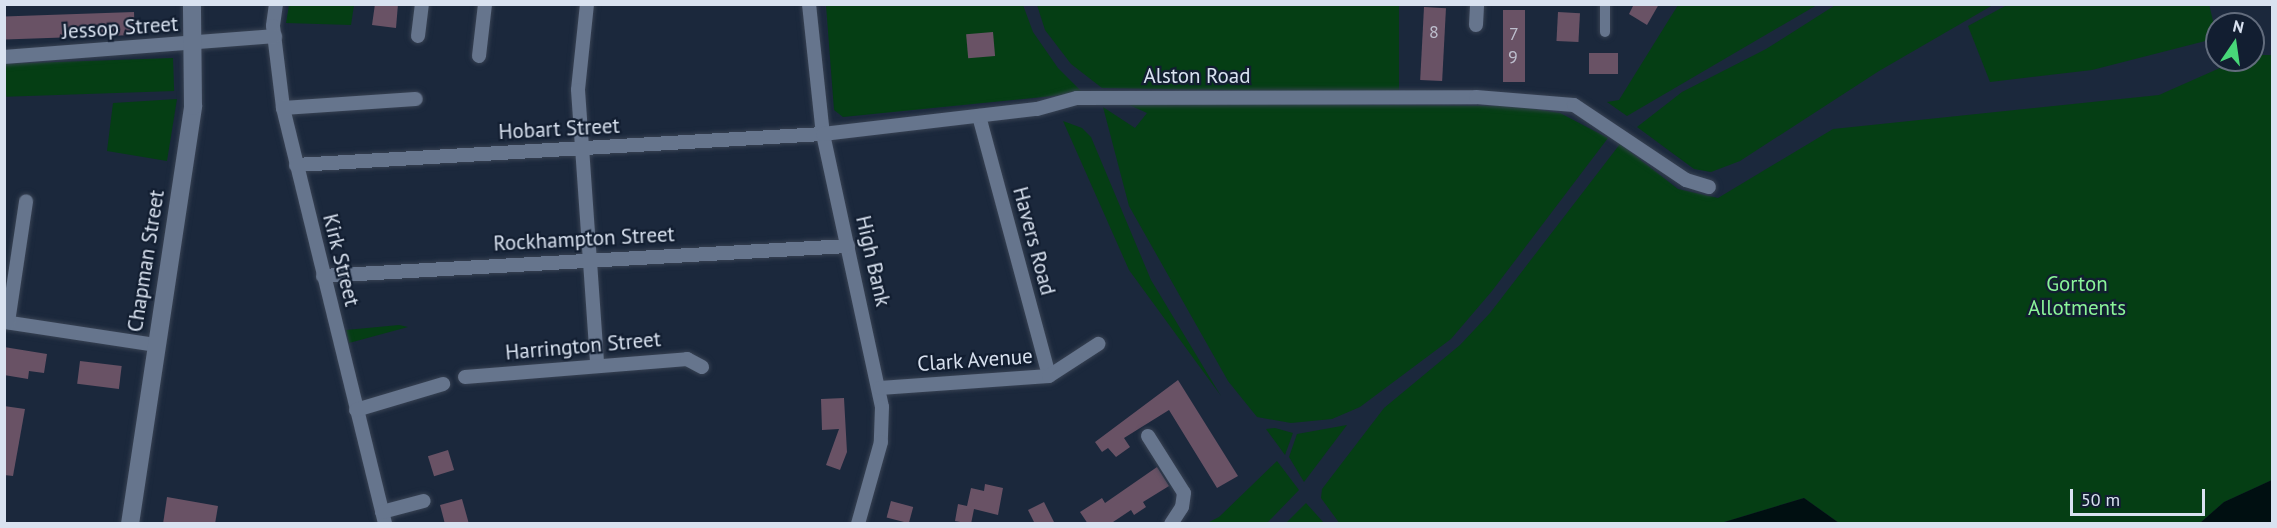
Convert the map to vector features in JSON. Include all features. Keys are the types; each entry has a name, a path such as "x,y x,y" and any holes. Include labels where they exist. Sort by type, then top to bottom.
{"street":[{"name":"Chapman Street","path":"130,524 193,106 192,4"},
{"name":"Kirk Street","path":"276,4 275,36 283,108 383,518"},
{"path":"418,36 422,4"},
{"path":"479,56 485,4"},
{"path":"587,4 578,90 584,149 597,364"},
{"name":"High Bank","path":"809,4 824,134 880,388 881,442 858,524"},
{"path":"1476,4 1476,25"},
{"path":"1605,4 1605,32"},
{"name":"Jessop Street","path":"4,57 275,36"},
{"name":"Alston Road","path":"824,134 1037,110 1077,98 1476,97 1574,105 1700,187 1709,187"},
{"path":"283,108 416,99"},
{"name":"Havers Road","path":"979,116 1049,376"},
{"name":"Hobart Street","path":"296,165 824,134"},
{"path":"26,201 6,322 156,345"},
{"name":"Rockhampton Street","path":"323,276 848,246"},
{"name":"Clark Avenue","path":"880,388 1049,376 1098,344"},
{"name":"Harrington Street","path":"465,377 597,364 687,359 702,367"},
{"path":"356,410 443,384"},
{"path":"1148,436 1184,493 1182,507 1171,524"},
{"path":"383,518 424,501"}],"green space":[{"path":"1837,4 1993,5 1879,71 1740,161 1711,172 1694,169 1637,127 1682,92 1766,49"},
{"path":"2209,4 2211,12 2205,12 2205,41 2092,70 1990,82 1968,26 2007,5"},
{"path":"289,5 354,5 351,25 286,23"},
{"path":"826,5 1023,5 1033,32 1058,68 1083,93 843,117 834,110"},
{"path":"1037,5 1399,5 1399,93 1102,88 1071,64 1045,30"},
{"path":"1678,5 1817,5 1627,116 1607,102 1619,100"},
{"name":"Gorton Allotments","path":"2265,55 2272,55 2272,480 2224,502 2200,523 1839,523 1804,498 1721,523 1340,524 1321,498 1322,489 1384,408 1460,345 1490,313 1620,144 1678,189 1718,198 1833,129 2159,95 2211,72 2265,72"},
{"path":"173,58 174,91 6,97 5,64"},
{"path":"177,99 167,161 107,151 113,103"},
{"path":"1125,103 1514,106 1560,113 1608,138 1492,291 1451,339 1360,407 1332,419 1291,423 1257,417 1228,381 1129,206 1103,107 1135,128 1147,113"},
{"path":"1063,121 1082,128 1091,137 1151,280 1221,396 1129,270"},
{"path":"399,325 408,327 349,343 346,330"},
{"path":"1347,425 1304,482 1289,457 1297,434"},
{"path":"1275,428 1293,433 1285,455 1266,429"},
{"path":"1277,461 1299,490 1267,523 1207,523 1219,517"},
{"path":"1306,503 1324,523 1286,523"}],"shaded area":[{"path":"2272,480 2272,523 2200,523 2224,502"},
{"path":"1804,498 1839,523 1721,523"}],"building":[{"path":"375,4 398,4 396,28 372,25"},
{"path":"1634,4 1659,4 1647,25 1629,14"},
{"path":"1424,7 1446,8 1442,81 1420,80"},
{"path":"1503,10 1525,10 1525,82 1503,82"},
{"path":"134,12 135,35 5,40 4,17"},
{"path":"1558,12 1580,13 1578,42 1556,41"},
{"path":"993,32 995,56 968,58 966,34"},
{"path":"1589,53 1618,53 1618,74 1589,74"},
{"path":"4,347 47,354 44,373 29,371 28,379 4,375"},
{"path":"80,361 122,366 119,389 77,384"},
{"path":"1178,380 1238,476 1217,488 1169,410 1124,438 1130,447 1116,457 1108,448 1102,452 1095,442"},
{"path":"844,398 847,452 840,470 826,465 839,429 822,430 821,399"},
{"path":"4,406 25,409 13,476 4,475"},
{"path":"448,450 454,470 434,476 428,456"},
{"path":"1157,467 1169,486 1143,502 1146,507 1134,515 1131,510 1110,524 1088,524 1080,512 1102,498 1105,503"},
{"path":"985,484 1003,488 998,515 974,509 971,524 955,521 958,504 967,506 971,488 984,491"},
{"path":"167,497 218,506 215,524 163,524"},
{"path":"462,499 469,524 445,524 440,505"},
{"path":"891,501 913,507 909,523 887,517"},
{"path":"1044,502 1055,524 1035,524 1028,510"}]}
